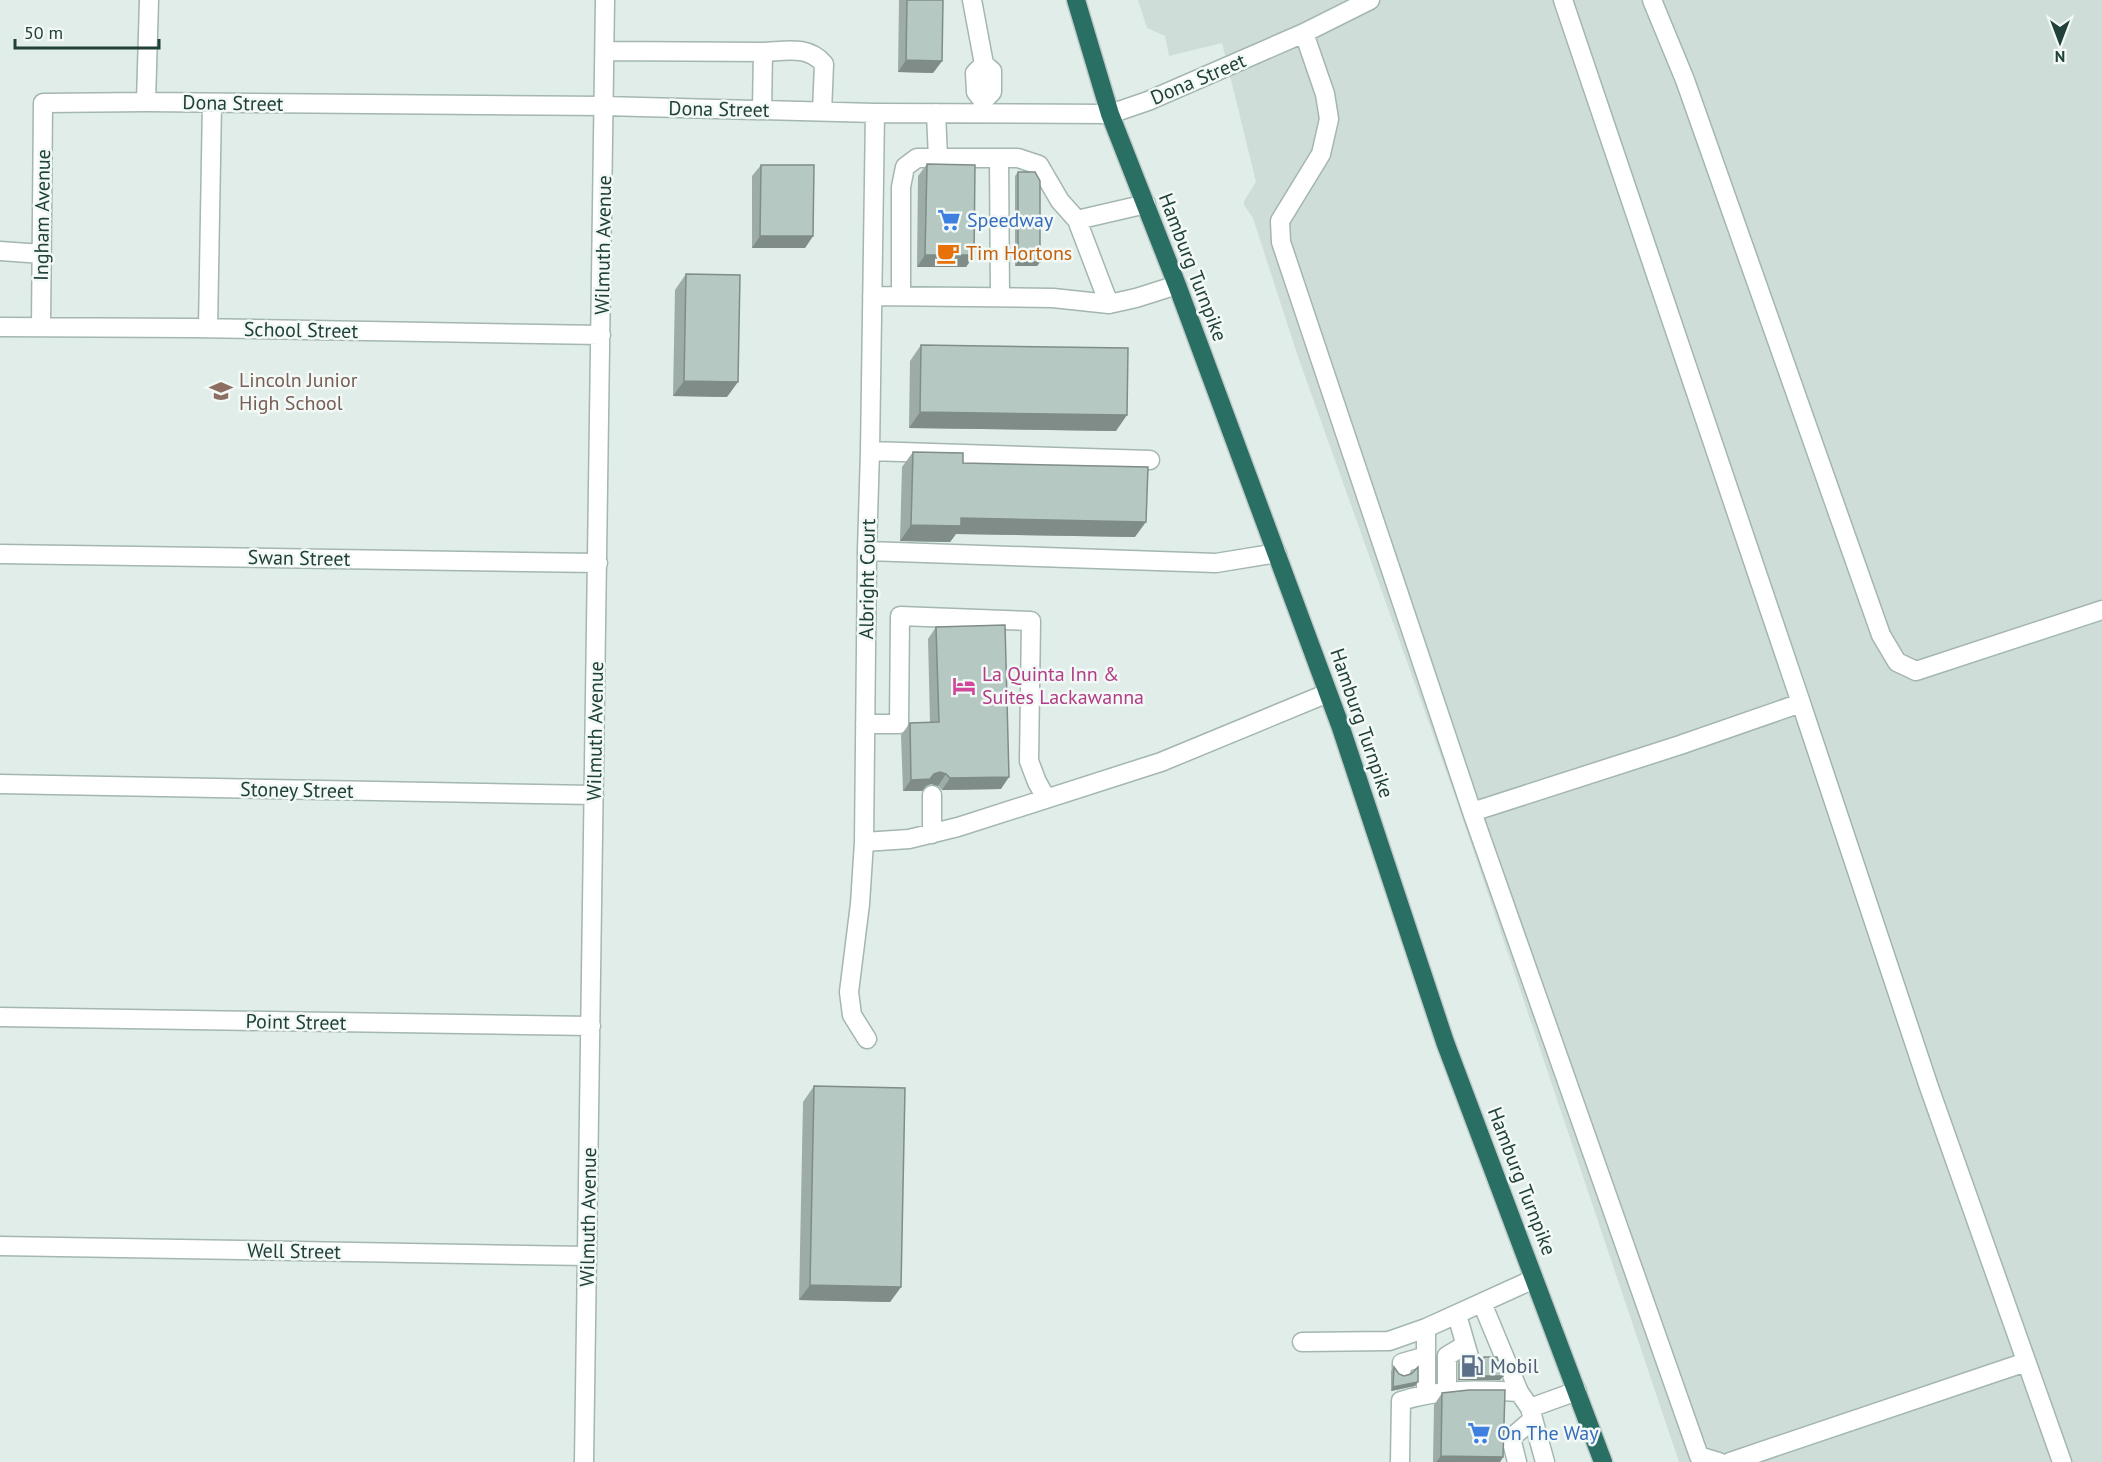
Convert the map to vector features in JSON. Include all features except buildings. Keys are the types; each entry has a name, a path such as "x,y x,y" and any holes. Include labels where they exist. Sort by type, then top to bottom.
{"highway":[{"name":"Hamburg Turnpike","path":"1076,0 1110,114 1177,285 1277,553 1328,693 1446,1042 1603,1462"}],"street":[{"path":"147,102 148,0"},
{"name":"Wilmuth Avenue","path":"584,1462 605,0"},
{"path":"972,0 984,64 992,71 992,92 983,107"},
{"name":"Dona Street","path":"43,104 147,102 604,106 875,113 936,113 983,107 1110,114 1148,101 1304,33 1370,0"},
{"path":"1563,0 1929,1087 2062,1462"},
{"path":"1652,0 1685,80 1881,635 1897,662 1916,670 2102,610"},
{"path":"1304,33 1325,94 1329,119 1321,154 1280,221 1281,242 1472,812 1699,1456 1719,1462"},
{"path":"605,51 804,51 816,54 824,64 822,112"},
{"path":"762,110 763,52"},
{"path":"208,328 212,103"},
{"name":"Ingham Avenue","path":"41,327 43,104"},
{"name":"Albright Court","path":"867,1040 852,1014 849,992 860,904 864,842 875,113"},
{"path":"936,113 938,158"},
{"path":"901,296 901,187 905,167 917,158 1018,158 1039,165 1060,201 1077,220 1109,304"},
{"path":"999,158 1000,297"},
{"path":"1077,220 1146,204"},
{"path":"0,252 42,254"},
{"path":"872,296 1053,297 1109,304 1177,285"},
{"name":"School Street","path":"0,327 601,335"},
{"path":"870,451 1150,460"},
{"path":"867,551 1216,563 1277,553"},
{"name":"Swan Street","path":"0,554 598,563"},
{"path":"865,724 899,724 900,616 1031,621 1029,761 1036,782 1046,798"},
{"path":"864,842 909,839 932,834 1161,762 1328,693"},
{"path":"1472,812 1658,753 1801,703"},
{"name":"Stoney Street","path":"0,784 594,795"},
{"path":"932,795 932,834"},
{"name":"Point Street","path":"0,1017 591,1026"},
{"name":"Well Street","path":"0,1246 588,1256"},
{"path":"1302,1342 1389,1341 1457,1315 1534,1279"},
{"path":"1482,1303 1519,1392 1531,1414 1545,1462"},
{"path":"1447,1392 1447,1356 1468,1353 1457,1315"},
{"path":"1426,1328 1426,1393"},
{"path":"1402,1369 1402,1363 1426,1356"},
{"path":"1730,1462 2026,1362"},
{"path":"1400,1462 1402,1396 1447,1392 1477,1386 1519,1392"},
{"path":"1517,1462 1511,1438 1531,1414 1576,1391"}],"shaded area":[{"path":"1138,0 2102,0 2102,1462 1679,1462 1455,796 1297,354 1253,218 1244,205 1244,201 1256,182 1222,43 1169,56 1165,36 1147,28"}],"place":[{"name":"Speedway","path":"949,220"},
{"name":"Tim Hortons","path":"948,253"},
{"name":"Lincoln Junior High School","path":"221,391"},
{"name":"La Quinta Inn & Suites Lackawanna","path":"964,686"},
{"name":"Mobil","path":"1472,1366"},
{"name":"On The Way","path":"1479,1433"}]}
